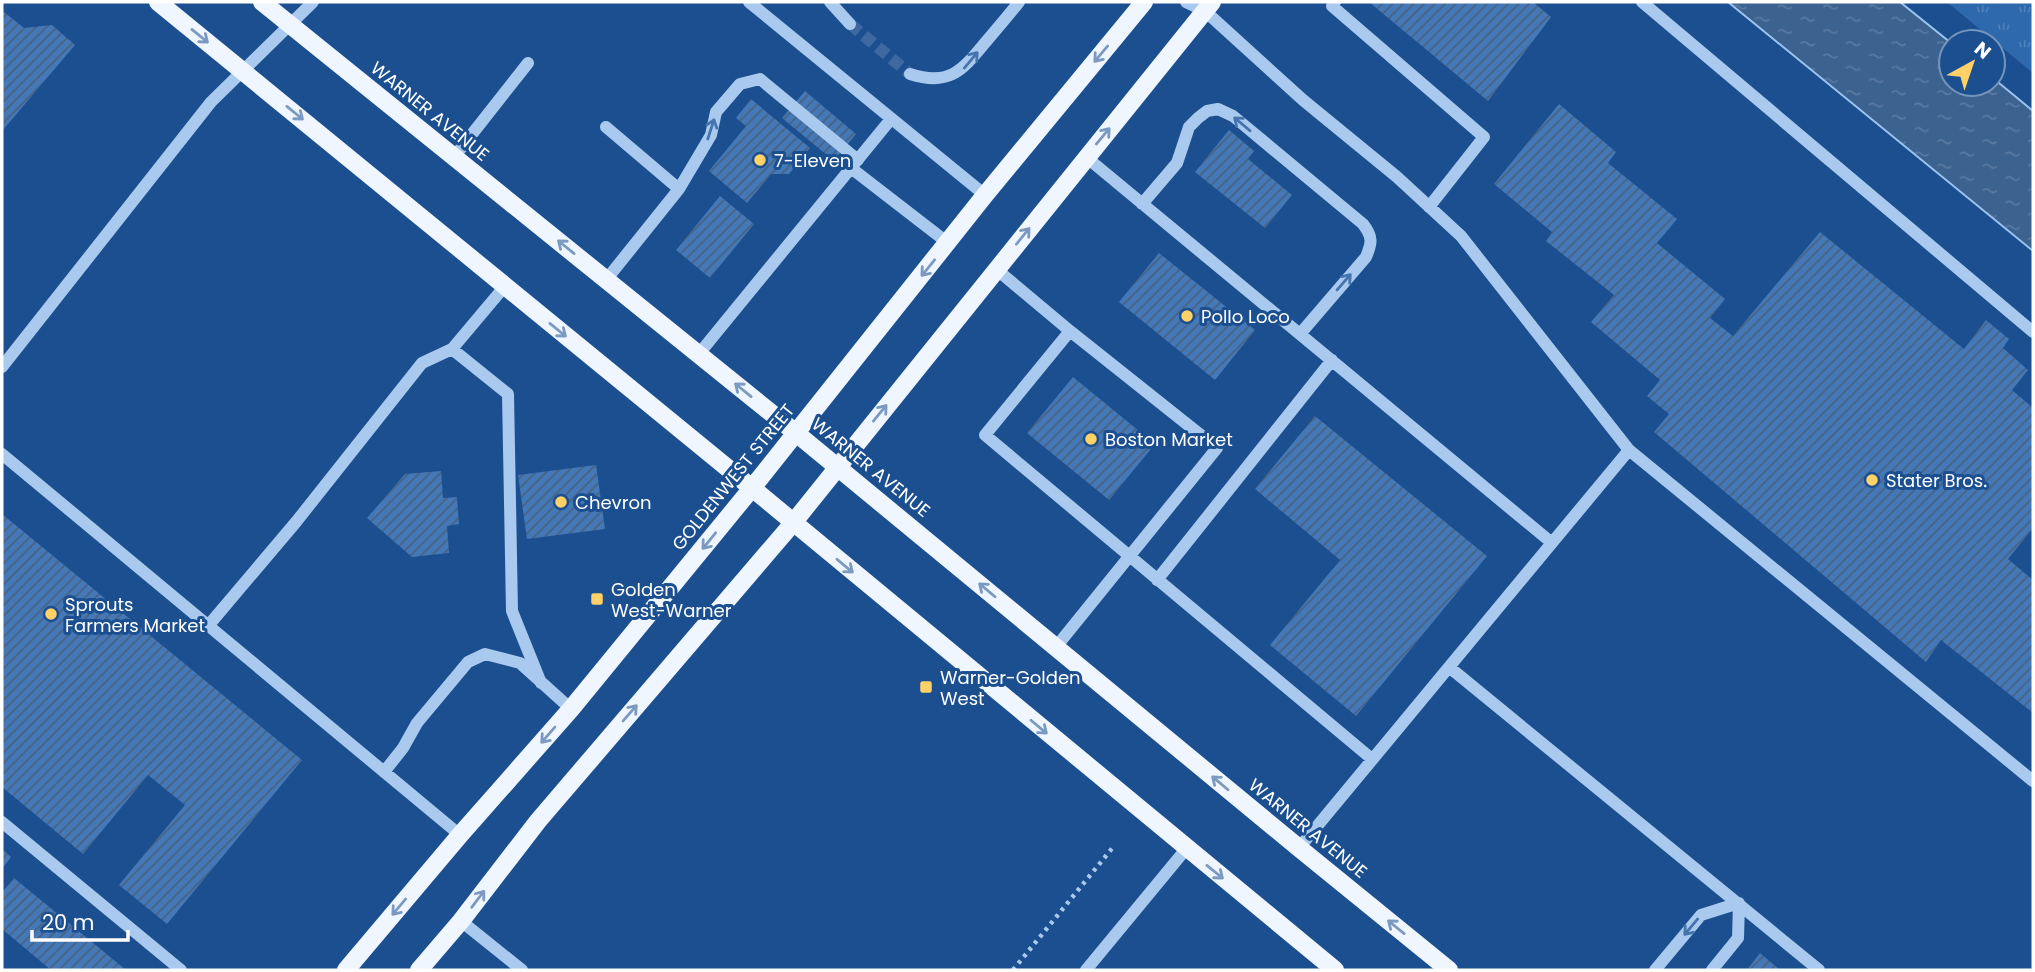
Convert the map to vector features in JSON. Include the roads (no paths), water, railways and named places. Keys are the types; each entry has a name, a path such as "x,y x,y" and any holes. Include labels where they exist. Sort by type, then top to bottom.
{"main road":[{"path":"158,2 1335,970"},
{"name":"WARNER AVENUE","path":"262,2 837,466 1450,970"},
{"name":"GOLDENWEST STREET","path":"346,970 571,709 1144,2"},
{"path":"419,970 461,921 538,821 793,523 1208,6"}],"lane":[{"path":"2,367 203,112 242,70 313,2"},
{"path":"749,2 985,195"},
{"path":"830,2 850,24"},
{"path":"910,74 928,79 946,77 964,69 1019,2"},
{"path":"1186,2 1208,6 1303,100 1397,177 1461,236 1629,450 2033,781"},
{"path":"1642,2 2033,332"},
{"path":"1333,4 1484,137 1429,207"},
{"path":"454,157 528,63"},
{"path":"606,280 679,189 711,135 716,112 740,83 760,79 854,164 948,243"},
{"path":"1142,204 1177,163 1189,127 1198,118 1208,111 1218,109 1243,124 1363,224 1372,235 1372,244 1366,257 1300,334"},
{"path":"698,355 891,120"},
{"path":"606,127 679,189"},
{"path":"1086,157 1552,543"},
{"path":"996,269 1217,449 1056,647"},
{"path":"208,626 296,522 422,363 452,349 505,286"},
{"path":"1070,331 985,435 1372,759"},
{"path":"452,349 508,394 512,611 541,683"},
{"path":"1157,580 1332,360"},
{"path":"1299,848 1629,450"},
{"path":"2,454 460,835"},
{"path":"384,772 403,748 417,723 468,662 485,654 520,663 571,709"},
{"path":"1449,667 1819,970"},
{"path":"2,822 181,970"},
{"path":"1086,970 1186,849"},
{"path":"1655,970 1701,915 1739,903"},
{"path":"1713,970 1738,938 1739,903"},
{"path":"461,921 522,970"}],"water":[{"path":"1728,2 1900,2 1937,32 1937,98 2007,98 2007,90 2033,111 2033,251"}],"tunnel":[{"path":"850,24 910,74"}],"place":[{"name":"7-Eleven","path":"760,160"},
{"name":"Pollo Loco","path":"1187,316"},
{"name":"Boston Market","path":"1091,439"},
{"name":"Stater Bros.","path":"1872,480"},
{"name":"Chevron","path":"561,502"},
{"name":"Golden West-Warner","path":"597,599"},
{"name":"Sprouts Farmers Market","path":"51,614"},
{"name":"Warner-Golden West","path":"926,687"}]}
